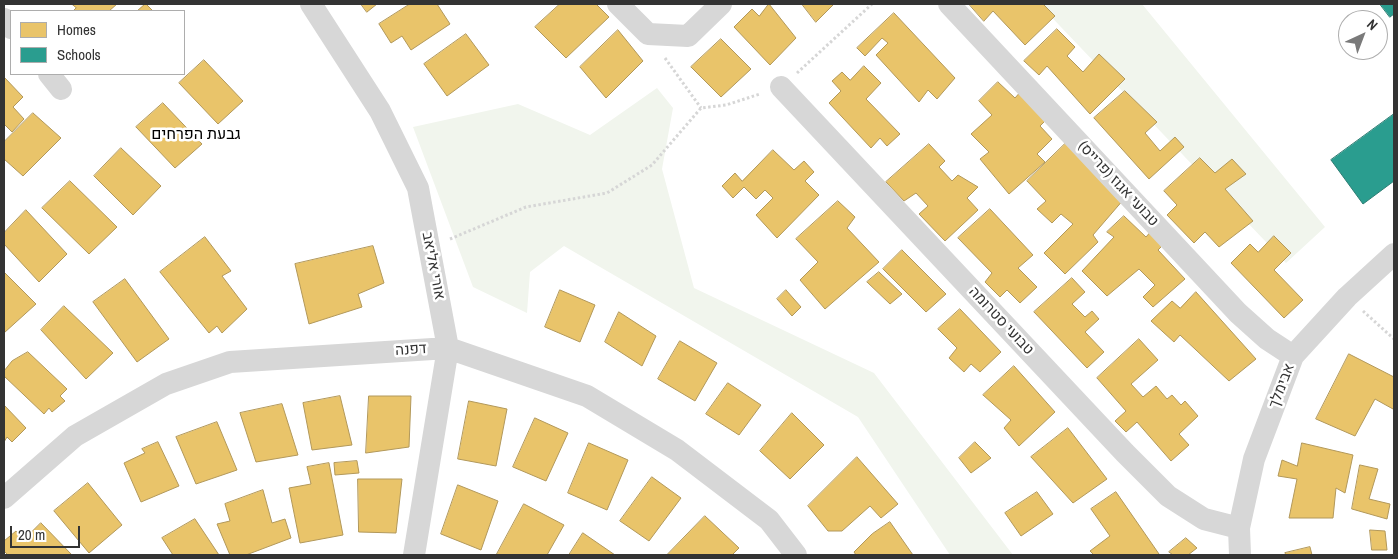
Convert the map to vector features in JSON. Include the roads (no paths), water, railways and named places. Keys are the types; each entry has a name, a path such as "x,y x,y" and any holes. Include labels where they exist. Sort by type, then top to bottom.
{"street":[{"name":"אורי אליאב","path":"311,4 380,111 418,188 448,348 414,555"},
{"path":"618,4 648,34 688,36 721,4"},
{"name":"טבועי אגוז (פרייס)","path":"949,4 1238,313 1267,339 1293,356"},
{"name":"טבועי סטרומה","path":"781,87 1124,453 1168,496 1204,520 1238,528"},
{"name":"אבימלך","path":"1240,555 1238,528 1254,459 1293,356 1347,297 1394,254"},
{"name":"דפנה","path":"4,498 74,436 166,384 230,362 448,348 587,396 612,410 677,450 768,520 796,555"}],"district":[{"name":"גבעת הפרחים","path":"196,135"}]}
